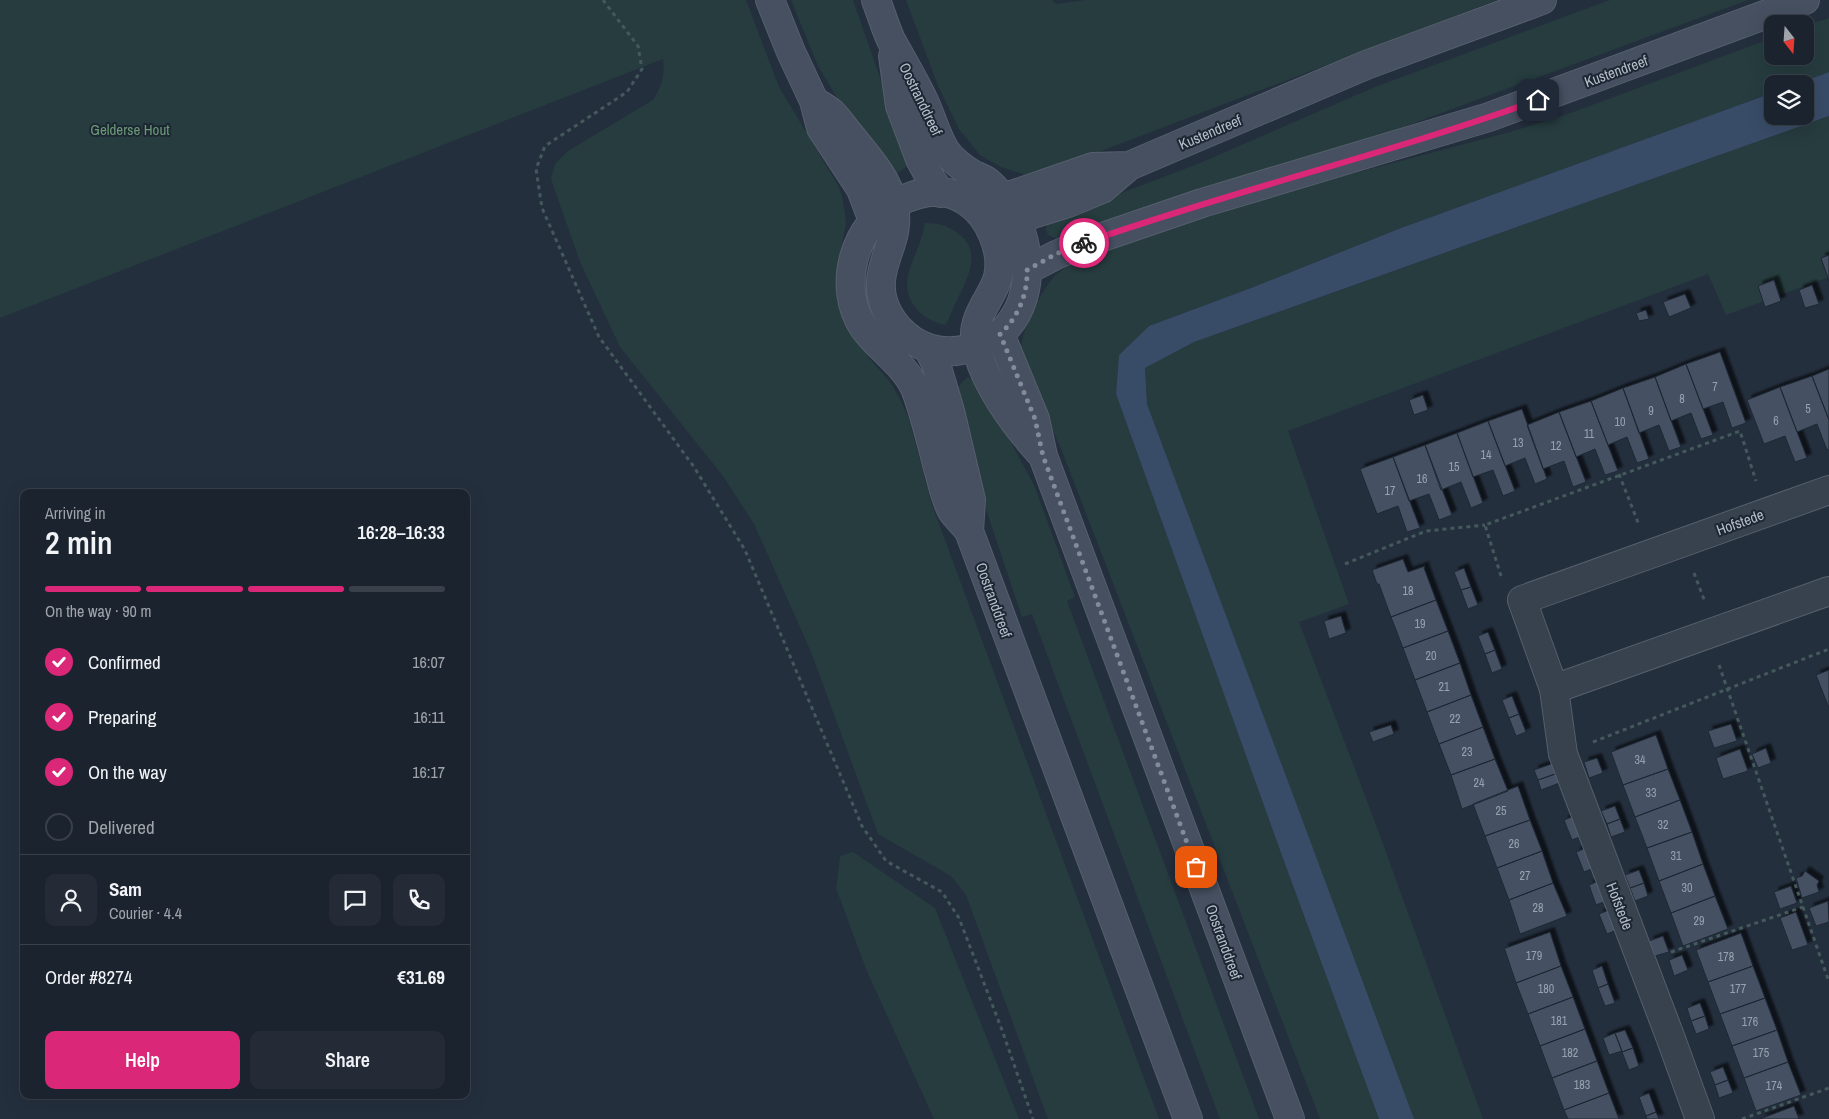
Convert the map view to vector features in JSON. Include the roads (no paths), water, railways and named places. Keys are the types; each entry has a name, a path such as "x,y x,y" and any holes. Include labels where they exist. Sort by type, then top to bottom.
{"main road":[{"path":"770,0 791,52 814,101 821,128 860,189 873,221"},
{"name":"Oostranddreef","path":"876,0 890,37 924,100 945,150 954,160 973,174 987,181 1010,209"},
{"name":"Kustendreef","path":"989,228 1010,209 1093,167 1129,166 1366,65 1542,0"},
{"name":"Kustendreef","path":"1027,270 1056,254 1085,242 1202,203 1489,117 1805,0"},
{"name":"Oostranddreef","path":"890,37 900,106 920,159 932,181 941,192"},
{"path":"814,101 833,113 861,149 880,174 894,204 896,220 892,244 881,281 883,300 888,315 908,337 928,348 939,351 955,351 988,340 1006,328 1018,311 1027,280 1024,243 1010,209"},
{"name":"Oostranddreef","path":"941,192 931,191 912,195 894,204 873,221 865,231 856,249 851,268 851,288 855,307 862,326 874,342 889,354 904,371 920,402 952,510 969,531 1188,1119"},
{"path":"941,192 953,194 966,201 981,215 993,234 998,254 998,277 980,312 976,326 988,340"},
{"name":"Oostranddreef","path":"988,340 987,374 1005,408 1021,432 1043,456 1290,1119"},
{"name":"Oostranddreef","path":"928,348 936,364 950,411 971,500 969,531"}],"street":[{"name":"Hofstede","path":"1700,1119 1562,754 1554,689 1522,600 1829,490"},
{"path":"1554,689 1829,591"}],"water":[{"path":"1829,72 1829,116 1814,121 1814,78"},
{"path":"1764,96 1764,125 1804,125 1194,342 1145,368 1147,404 1414,1119 1379,1119 1116,394 1119,355 1149,326 1251,288 1401,228"}],"park label":[{"name":"Gelderse Hout","path":"130,129"}]}
